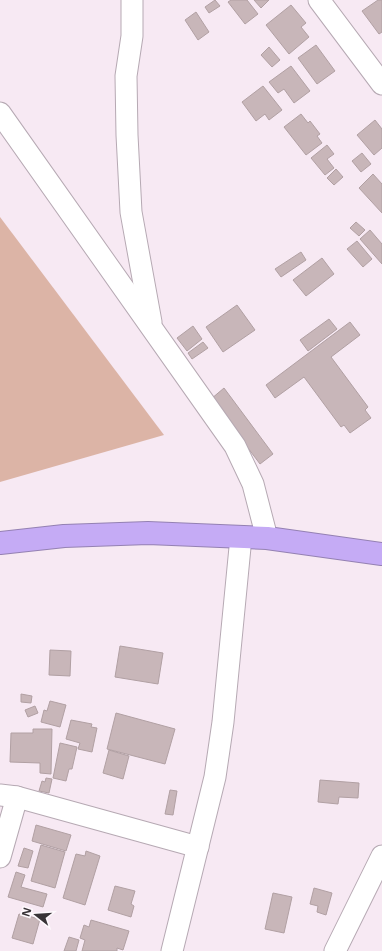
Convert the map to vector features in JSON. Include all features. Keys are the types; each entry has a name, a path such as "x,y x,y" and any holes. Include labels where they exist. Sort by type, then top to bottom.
{"highway":[{"path":"0,543 64,536 148,533 267,538 382,554"}],"street":[{"path":"132,0 132,36 126,76 131,212 152,328"},
{"path":"318,0 382,84"},
{"path":"0,113 235,446 253,484 267,538"},
{"path":"172,951 215,777 223,722 241,537"},
{"path":"0,857 8,796 198,847"},
{"path":"335,951 382,856"}],"shaded area":[{"path":"0,217 164,435 0,482"}],"building":[{"path":"215,0 220,6 209,13 205,7"},
{"path":"231,0 247,0 258,14 245,24 228,2"},
{"path":"254,0 269,0 261,8"},
{"path":"378,0 382,0 382,32 379,34 362,11"},
{"path":"291,5 306,23 301,27 309,37 289,54 266,25"},
{"path":"196,12 209,32 198,40 185,20"},
{"path":"316,45 335,71 317,84 298,58"},
{"path":"269,47 280,60 272,67 261,55"},
{"path":"291,66 310,91 294,103 284,89 278,93 269,82"},
{"path":"263,86 282,110 269,120 265,114 256,121 242,102"},
{"path":"301,114 308,123 310,121 320,134 317,136 322,143 306,155 284,127"},
{"path":"375,120 382,129 382,148 374,155 357,135"},
{"path":"327,145 334,154 327,159 334,168 325,175 311,158"},
{"path":"362,153 371,164 361,172 352,161"},
{"path":"336,169 343,177 334,185 327,178"},
{"path":"373,174 382,184 382,213 359,188"},
{"path":"356,222 365,230 359,236 350,228"},
{"path":"370,230 382,244 382,264 360,239"},
{"path":"357,241 372,259 363,267 347,249"},
{"path":"301,252 306,260 281,277 275,269"},
{"path":"322,258 334,274 306,296 293,280"},
{"path":"237,305 255,330 223,352 206,327"},
{"path":"329,319 337,329 308,351 300,340"},
{"path":"350,322 360,335 331,357 368,407 365,410 371,418 350,433 344,425 341,427 304,377 275,398 266,385"},
{"path":"193,326 202,339 187,351 177,338"},
{"path":"203,342 208,348 192,359 188,353"},
{"path":"224,388 273,454 260,464 211,399"},
{"path":"120,646 163,653 158,684 115,677"},
{"path":"50,650 71,651 70,676 49,675"},
{"path":"21,694 32,696 31,703 21,702"},
{"path":"50,701 66,705 60,727 41,722 44,710 47,711"},
{"path":"35,706 38,713 28,717 25,710"},
{"path":"116,713 175,729 165,764 107,749"},
{"path":"71,720 92,724 91,727 97,728 92,752 78,749 80,743 66,739"},
{"path":"33,729 52,729 51,774 40,773 40,763 10,762 11,733 33,733"},
{"path":"60,743 77,747 72,769 69,769 66,781 53,778"},
{"path":"109,750 129,756 123,779 103,773"},
{"path":"46,778 52,779 49,793 39,791 42,781 45,782"},
{"path":"320,780 359,783 358,798 339,797 338,804 318,802"},
{"path":"170,790 177,791 173,815 165,814"},
{"path":"36,825 71,835 66,851 32,841"},
{"path":"41,845 65,852 55,888 31,881"},
{"path":"24,848 33,851 28,868 18,866"},
{"path":"86,851 100,856 85,905 63,898 76,854 85,856"},
{"path":"16,872 25,875 21,887 47,894 43,907 8,897"},
{"path":"115,886 135,891 131,904 134,906 131,917 108,910"},
{"path":"314,888 332,893 326,915 317,912 318,906 310,904"},
{"path":"273,893 292,897 284,933 265,929"},
{"path":"19,914 40,919 33,944 12,938"},
{"path":"91,920 129,931 123,950 117,948 117,951 82,951 85,940 80,938 84,925 89,927"},
{"path":"69,937 79,940 76,951 64,951"}]}
